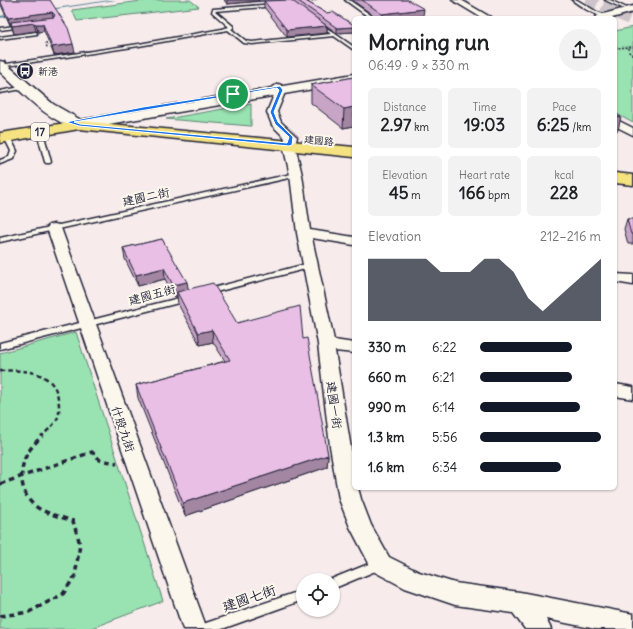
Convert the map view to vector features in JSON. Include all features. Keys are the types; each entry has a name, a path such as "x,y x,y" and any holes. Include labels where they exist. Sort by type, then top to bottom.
{"main road":[{"path":"615,16 632,11"},
{"path":"0,66 74,123 352,78"},
{"path":"99,122 280,89 352,73"},
{"name":"建國路","path":"74,123 140,122 290,141 352,152"},
{"name":"建國路","path":"74,123 290,141 352,143"},
{"name":"17","path":"2,136 40,132 74,123"},
{"name":"17","path":"2,136 74,123"},
{"path":"617,170 633,172"},
{"path":"617,178 633,180"}],"street":[{"path":"456,0 484,16"},
{"path":"280,89 272,112 276,123 290,141"},
{"path":"617,123 633,132"},
{"name":"建國一街","path":"290,141 304,233 326,344 340,446 350,499 361,527 381,564"},
{"name":"什股九街","path":"54,228 86,324 195,629"},
{"path":"304,233 352,240"},
{"path":"617,278 633,280"},
{"path":"326,344 352,348"},
{"path":"617,390 633,393"},
{"path":"381,564 412,582 455,594 520,603 633,625"},
{"path":"520,603 539,629"}],"lane":[{"path":"250,0 254,5"},
{"path":"347,0 370,16"},
{"path":"574,0 603,16"},
{"path":"608,0 632,11"},
{"path":"0,66 139,46 232,27 213,11 221,8 293,4"},
{"path":"317,22 352,48"},
{"path":"0,29 31,25"},
{"path":"228,28 245,42 252,43 335,35"},
{"path":"0,38 36,33"},
{"path":"0,92 26,87"},
{"path":"40,132 48,162"},
{"path":"0,162 11,158 14,151 2,136"},
{"name":"建國二街","path":"0,240 296,175"},
{"name":"建國五街","path":"0,346 310,265"},
{"path":"340,580 381,564"},
{"name":"建國七街","path":"206,629 296,597"}],"path":[{"path":"293,4 318,0"},
{"path":"617,48 633,47"},
{"path":"628,48 628,52 633,55"},
{"path":"0,371 17,369 41,374 54,384 59,398 58,416 29,450 22,465 21,477 24,493 35,507 73,521 80,544 75,576 63,594 29,612 0,616"},
{"path":"0,484 92,452 100,460 137,468"}],"green space":[{"path":"149,0 190,0 199,7 77,21 72,10"},
{"path":"633,27 633,123 617,114 617,31"},
{"path":"251,104 251,126 166,119"},
{"path":"76,332 163,601 89,629 0,629 0,353"}],"building":[{"path":"0,0 50,0 68,28 73,44 52,47 43,24 34,23 12,26 11,22 54,17 55,15 52,12 8,18"},
{"path":"291,0 327,26 287,30 264,1"},
{"path":"297,0 304,0 326,13 333,12 352,24 352,27 337,28"},
{"path":"362,0 408,0 424,9 382,14"},
{"path":"352,77 352,107 344,109 311,85"},
{"path":"627,219 633,219 633,234 631,234"},
{"path":"162,239 187,282 173,285 164,268 136,275 123,248"},
{"path":"213,283 237,323 300,306 303,339 307,338 328,455 183,503 136,385 230,360 212,330 198,333 177,292"}],"waterway":[{"path":"50,9 115,0"},
{"path":"0,17 11,15"}],"tunnel":[{"path":"586,0 633,20"}],"place":[{"name":"新港","path":"25,71"}],"route":[{"path":"278,87 281,90 276,106 272,112 276,123 291,137 289,145 79,125 68,122 143,109 233,94 278,87"}]}
